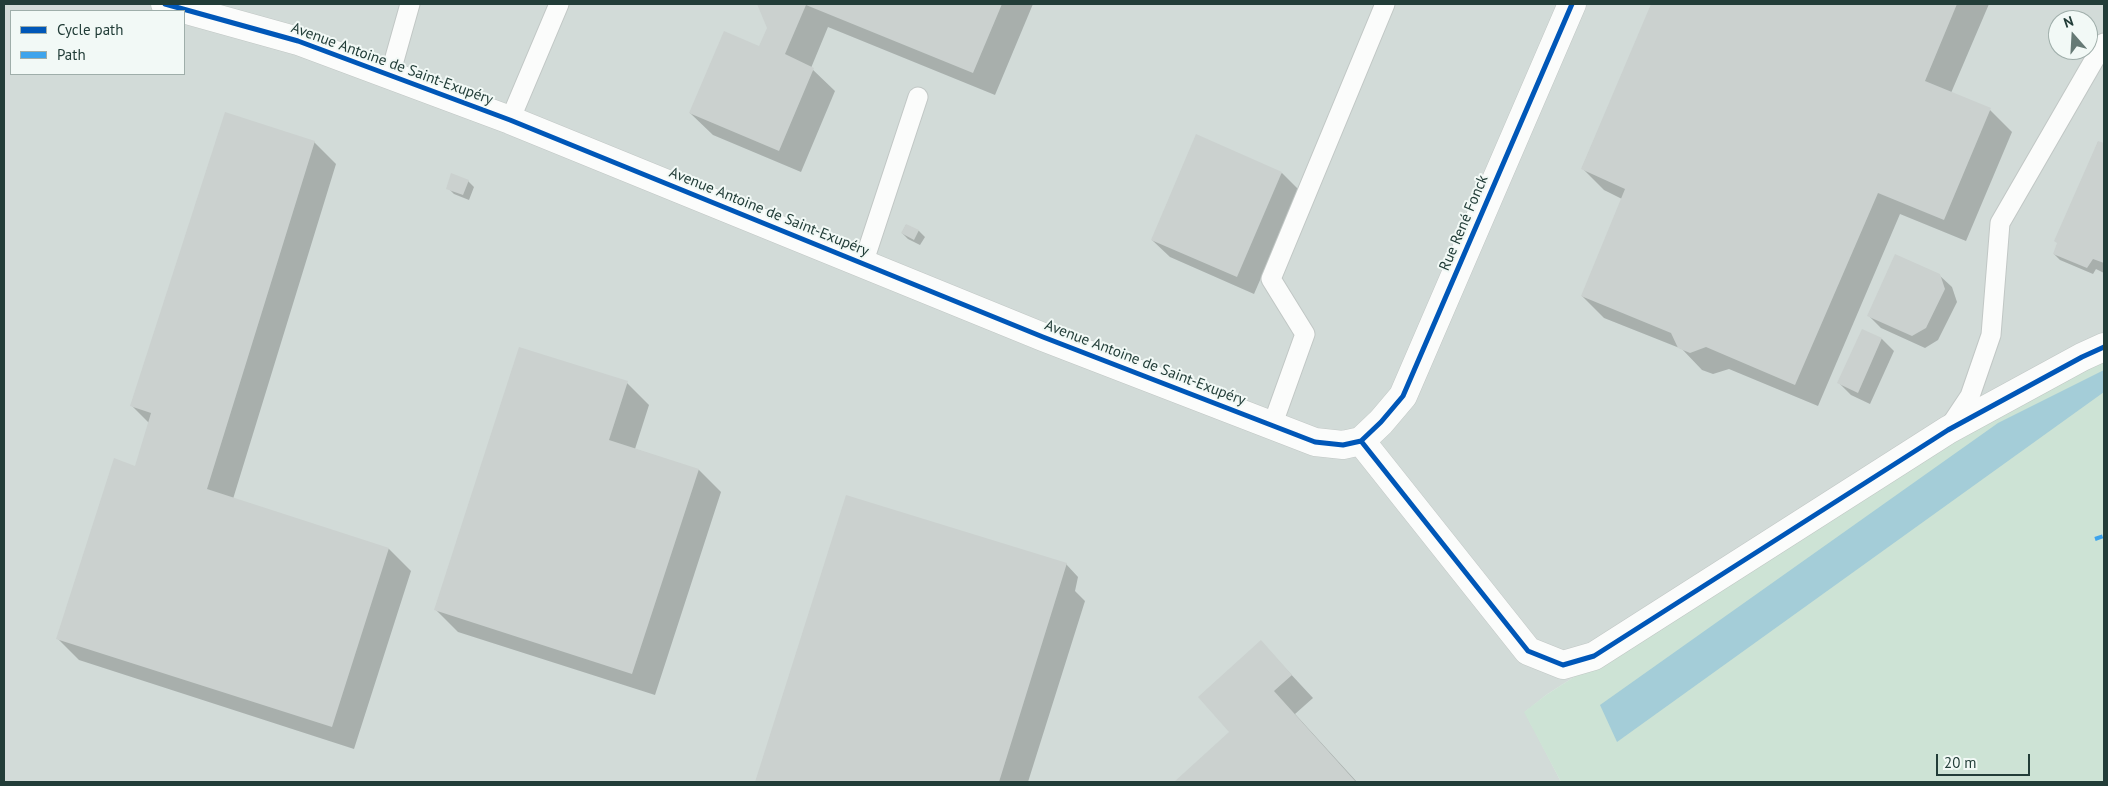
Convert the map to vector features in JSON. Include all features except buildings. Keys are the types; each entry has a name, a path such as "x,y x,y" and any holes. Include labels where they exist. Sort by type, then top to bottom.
{"street":[{"name":"Avenue Antoine de Saint-Exupéry","path":"165,4 298,41 510,120 1043,337 1315,442 1344,446 1362,441"},
{"name":"Rue René Fonck","path":"1362,441 1403,396 1572,4"},
{"path":"1362,441 1528,651 1563,665 1594,656 1948,430 2082,357 2104,347"}],"lane":[{"path":"390,75 410,4"},
{"path":"510,120 559,4"},
{"path":"1272,426 1305,334 1272,279 1385,4"},
{"path":"1948,430 1970,396 1992,335 2000,223 2104,43"},
{"path":"863,264 918,97"}],"shaded area":[{"path":"4,4 2104,4 2104,360 1960,429 1546,695 1525,712 1561,782 4,782"}],"green space":[{"path":"2104,360 2104,782 1561,782 1524,712 1546,695 1960,429"}],"water":[{"path":"2104,370 2104,392 1617,742 1600,705 1998,423"}],"marked path":[{"path":"2095,539 2104,536"}],"cycle path":[{"path":"165,4 298,41 510,120 1043,337 1315,442 1343,445 1361,441 1381,422 1403,396 1572,4"},
{"path":"1361,441 1528,651 1563,665 1594,656 1948,430 2082,357 2104,347"}]}
